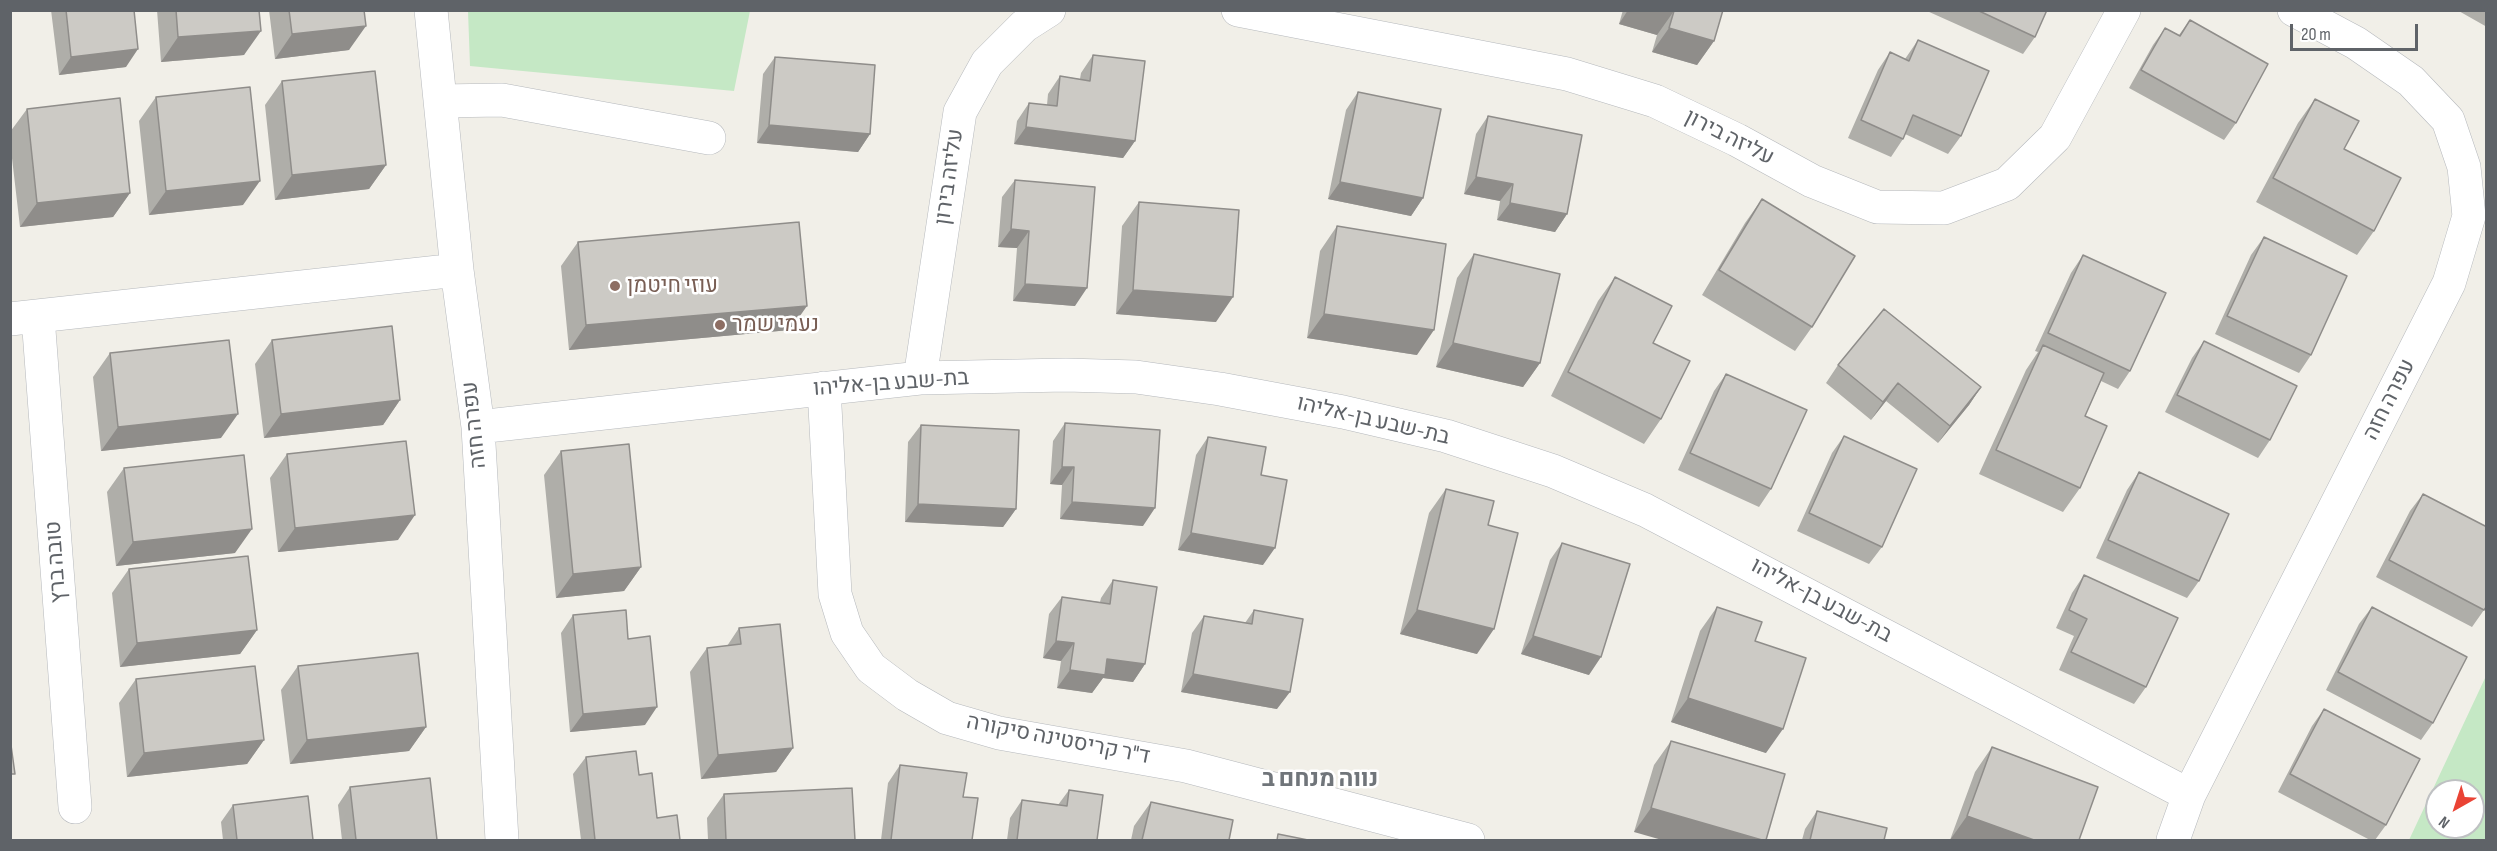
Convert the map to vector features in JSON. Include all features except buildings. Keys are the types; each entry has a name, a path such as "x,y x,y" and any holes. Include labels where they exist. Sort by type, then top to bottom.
{"street":[{"name":"עפרה חזה","path":"431,10 457,270 478,427 502,840"},
{"name":"עליזה בירון","path":"920,378 960,112 987,63 1024,26 1049,10"},
{"name":"עליזה בירון","path":"1238,10 1567,74 1654,101 1737,140 1812,181 1877,207 1944,208 2007,184 2055,137 2124,10"},
{"name":"עפרה חזה","path":"2173,840 2189,795 2449,283 2469,216 2464,167 2448,120 2411,81 2356,43 2294,10"},
{"path":"440,101 502,100 709,138"},
{"name":"טובה ברץ","path":"75,807 24,318 457,270"},
{"name":"בת-שבע בן-אליהו","path":"478,427 920,378 1066,375 1136,377 1220,389 1343,412 1456,440 1553,471 1645,510 2189,795"},
{"name":"ד\"ר קריסטינה סיקורה","path":"824,388 835,594 848,633 872,668 907,695 947,718 999,733 1186,766 1468,840"}],"green space":[{"path":"468,10 750,11 734,91 470,66"},
{"path":"2486,676 2486,840 2409,840 2425,806 2425,839 2485,839 2485,779 2438,779"}],"place":[{"name":"עוזי חיטמן","path":"615,286"},
{"name":"נעמי שמר","path":"720,325"}],"district":[{"name":"נווה מנחם ב","path":"1320,780"}]}
